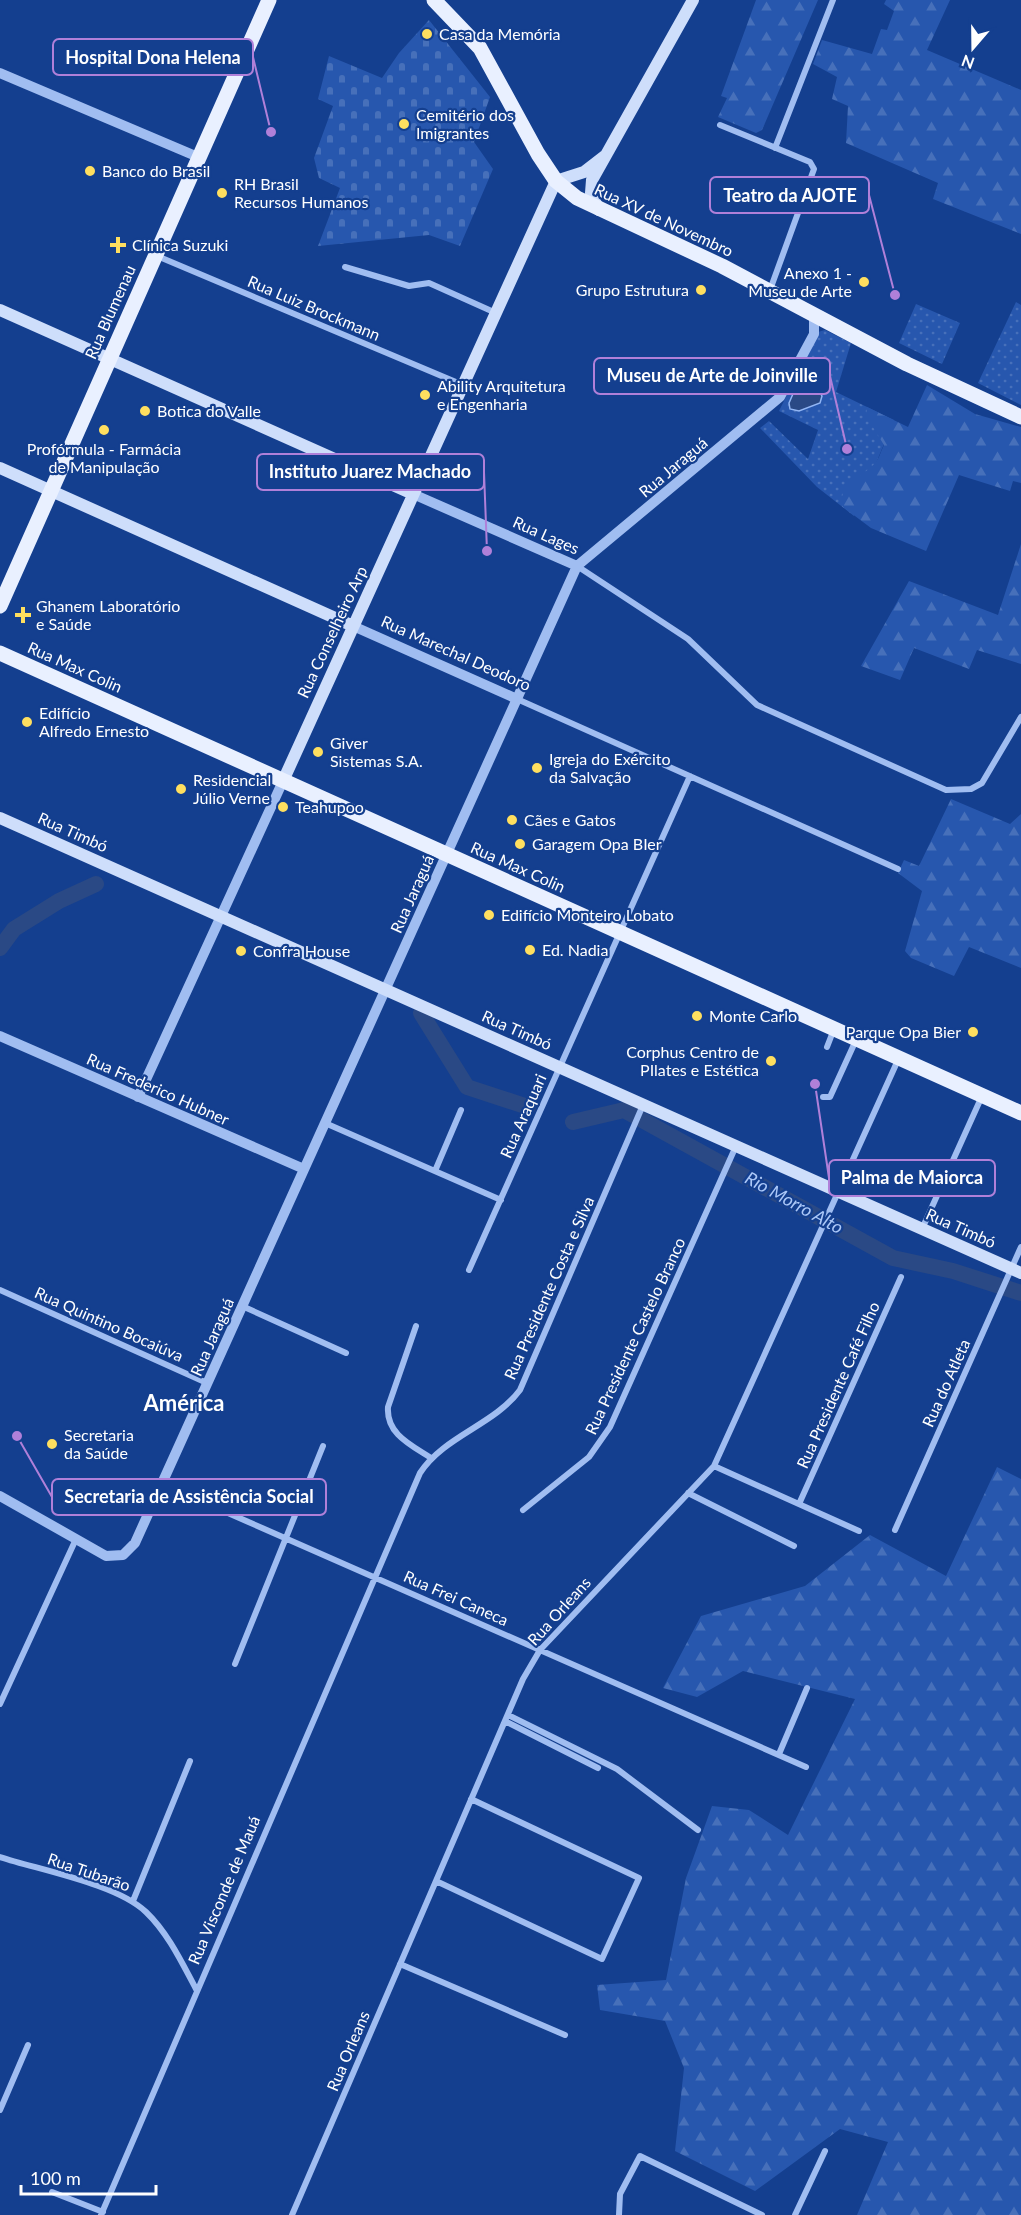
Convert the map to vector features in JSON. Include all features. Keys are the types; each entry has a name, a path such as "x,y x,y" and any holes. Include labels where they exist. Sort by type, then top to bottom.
{"main road":[{"name":"Rua XV de Novembro","path":"434,0 480,48 538,154 556,181 577,198 599,211 770,291 907,364 1021,417"},
{"path":"599,211 590,187 693,0"},
{"name":"Rua Blumenau","path":"0,606 266,1"},
{"path":"556,181 584,172 606,155"},
{"name":"Rua Conselheiro Arp","path":"282,781 556,181"},
{"name":"Rua Lages","path":"0,310 414,494"},
{"name":"Rua Marechal Deodoro","path":"0,468 353,626"},
{"name":"Rua Max Colin","path":"0,653 1021,1113"},
{"name":"Rua Timbó","path":"0,818 560,1067 734,1152 838,1192 1014,1272"}],"street":[{"path":"776,148 833,0"},
{"path":"0,73 198,157"},
{"path":"720,125 810,162 814,169 770,291"},
{"name":"Rua Luiz Brockmann","path":"155,255 463,385"},
{"path":"345,267 409,286 429,283 496,313"},
{"name":"Rua Jaraguá","path":"76,1539 106,1556 123,1555 135,1543 577,566 780,397 814,334 814,314"},
{"name":"Rua Lages","path":"414,494 577,566 688,639 757,705 946,790 971,789 982,783 1021,717"},
{"name":"Rua Marechal Deodoro","path":"353,626 898,869"},
{"name":"Rua Araquari","path":"470,1270 690,776"},
{"name":"Rua Conselheiro Arp","path":"138,1097 282,781"},
{"path":"826,1047 834,1029"},
{"name":"Rua Frederico Hubner","path":"0,1036 304,1169"},
{"path":"823,1097 830,1097 857,1039"},
{"name":"Rua Orleans","path":"292,2215 523,1679 540,1650 714,1466 899,1058"},
{"path":"922,1229 982,1096"},
{"name":"Rua Presidente Costa e Silva","path":"374,1577 417,1478 430,1458 507,1404 520,1390 642,1108"},
{"path":"435,1171 461,1110"},
{"path":"325,1123 501,1200"},
{"name":"Rua Presidente Castelo Branco","path":"523,1510 589,1457 610,1427 734,1152"},
{"name":"Rua do Atleta","path":"895,1530 998,1298 1014,1272 1021,1247"},
{"name":"Rua Presidente Café Filho","path":"799,1504 901,1277"},
{"name":"Rua Quintino Bocaiúva","path":"0,1290 207,1383"},
{"path":"242,1306 346,1353"},
{"path":"416,1326 388,1407 388,1417 391,1428 398,1436 430,1458"},
{"path":"235,1664 323,1446"},
{"path":"714,1466 859,1531"},
{"name":"Rua Frei Caneca","path":"162,1484 806,1767"},
{"path":"688,1493 794,1546"},
{"path":"0,1496 76,1539 0,1704"},
{"name":"Rua Visconde de Mauá","path":"102,2213 374,1577"},
{"path":"779,1754 807,1688"},
{"path":"506,1718 598,1768"},
{"path":"506,1718 617,1770 699,1830"},
{"path":"133,1901 190,1761"},
{"path":"436,1881 602,1959 639,1878 471,1799"},
{"name":"Rua Tubarão","path":"0,1857 107,1890 133,1901 165,1934 196,1989"},
{"path":"400,1964 565,2035"},
{"path":"0,2110 28,2044"},
{"path":"795,2215 825,2151"},
{"path":"619,2215 620,2194 640,2156 762,2215"},
{"path":"52,2192 102,2213"}],"green space":[{"path":"756,0 818,0 762,130 756,133 718,117 727,98 721,96"},
{"path":"886,0 950,0 927,50 1021,90 1021,234 933,199 938,183 846,143 848,106 832,99 837,77 813,64 822,40 872,54 881,29 887,30 894,11 884,4"},
{"name":"Cemitério dos Imigrantes","path":"429,20 490,97 474,142 493,169 460,246 429,235 318,246 340,188 319,178 314,158 333,106 318,99 329,56 382,78 399,53"},
{"path":"1016,302 1021,305 1021,405 978,383"},
{"path":"916,304 960,323 942,364 899,343"},
{"path":"825,330 851,343 836,392 894,420 854,516 817,487 760,428 769,421 808,459 818,430 779,411 818,332"},
{"path":"927,385 975,414 1021,427 1021,483 1013,481 1010,491 959,475 926,551 871,528 843,507 842,499 847,487 876,461 884,445 866,416 867,407 908,427"},
{"path":"1021,544 1021,664 977,650 969,669 914,648 900,680 861,666 909,581 998,615"},
{"path":"951,799 1010,824 1021,814 1021,968 969,947 954,976 911,958 905,951 922,891 898,873 904,860 919,866"},
{"path":"997,1467 1021,1479 1021,2215 857,2215 888,2142 840,2129 755,2191 675,2151 684,2068 665,2021 600,2010 597,1985 666,1980 686,1878 712,1806 749,1810 788,1835 855,1699 743,1671 697,1697 663,1688 701,1616 805,1586 870,1535 946,1576"}],"shaded area":[{"path":"802,383 818,390 822,396 820,403 799,411 790,409 789,403 796,387"}],"waterway":[{"name":"Rio Morro Alto","path":"0,948 14,929 59,901 96,884"},
{"name":"Rio Morro Alto","path":"421,1013 467,1087 528,1107"},
{"name":"Rio Morro Alto","path":"573,1122 624,1110 893,1258 953,1271 1021,1293"}],"place":[{"name":"Casa da Memória","path":"427,34"},
{"name":"Cemitério dos Imigrantes","path":"404,124"},
{"name":"Hospital Dona Helena","path":"271,132"},
{"name":"Banco do Brasil","path":"90,171"},
{"name":"RH Brasil Recursos Humanos","path":"222,193"},
{"name":"Clínica Suzuki","path":"118,245"},
{"name":"Anexo 1 - Museu de Arte","path":"864,282"},
{"name":"Grupo Estrutura","path":"701,290"},
{"name":"Teatro da AJOTE","path":"895,295"},
{"name":"Ability Arquitetura e Engenharia","path":"425,395"},
{"name":"Botica do Valle","path":"145,411"},
{"name":"Profórmula - Farmácia de Manipulação","path":"104,430"},
{"name":"Museu de Arte de Joinville","path":"847,449"},
{"name":"Instituto Juarez Machado","path":"487,551"},
{"name":"Ghanem Laboratório e Saúde","path":"23,615"},
{"name":"Edifício Alfredo Ernesto","path":"27,722"},
{"name":"Giver Sistemas S.A.","path":"318,752"},
{"name":"Igreja do Exército da Salvação","path":"537,768"},
{"name":"Residencial Júlio Verne","path":"181,789"},
{"name":"Teahupoo","path":"283,807"},
{"name":"Cães e Gatos","path":"512,820"},
{"name":"Garagem Opa BIer","path":"520,844"},
{"name":"Edifício Monteiro Lobato","path":"489,915"},
{"name":"Ed. Nadia","path":"530,950"},
{"name":"Confra House","path":"241,951"},
{"name":"Monte Carlo","path":"697,1016"},
{"name":"Parque Opa Bier","path":"973,1032"},
{"name":"Corphus Centro de PIlates e Estética","path":"771,1061"},
{"name":"Palma de Maiorca","path":"815,1084"},
{"name":"Secretaria de Assistência Social","path":"17,1436"},
{"name":"Secretaria da Saúde","path":"52,1444"}],"district":[{"name":"América","path":"184,1403"}]}
